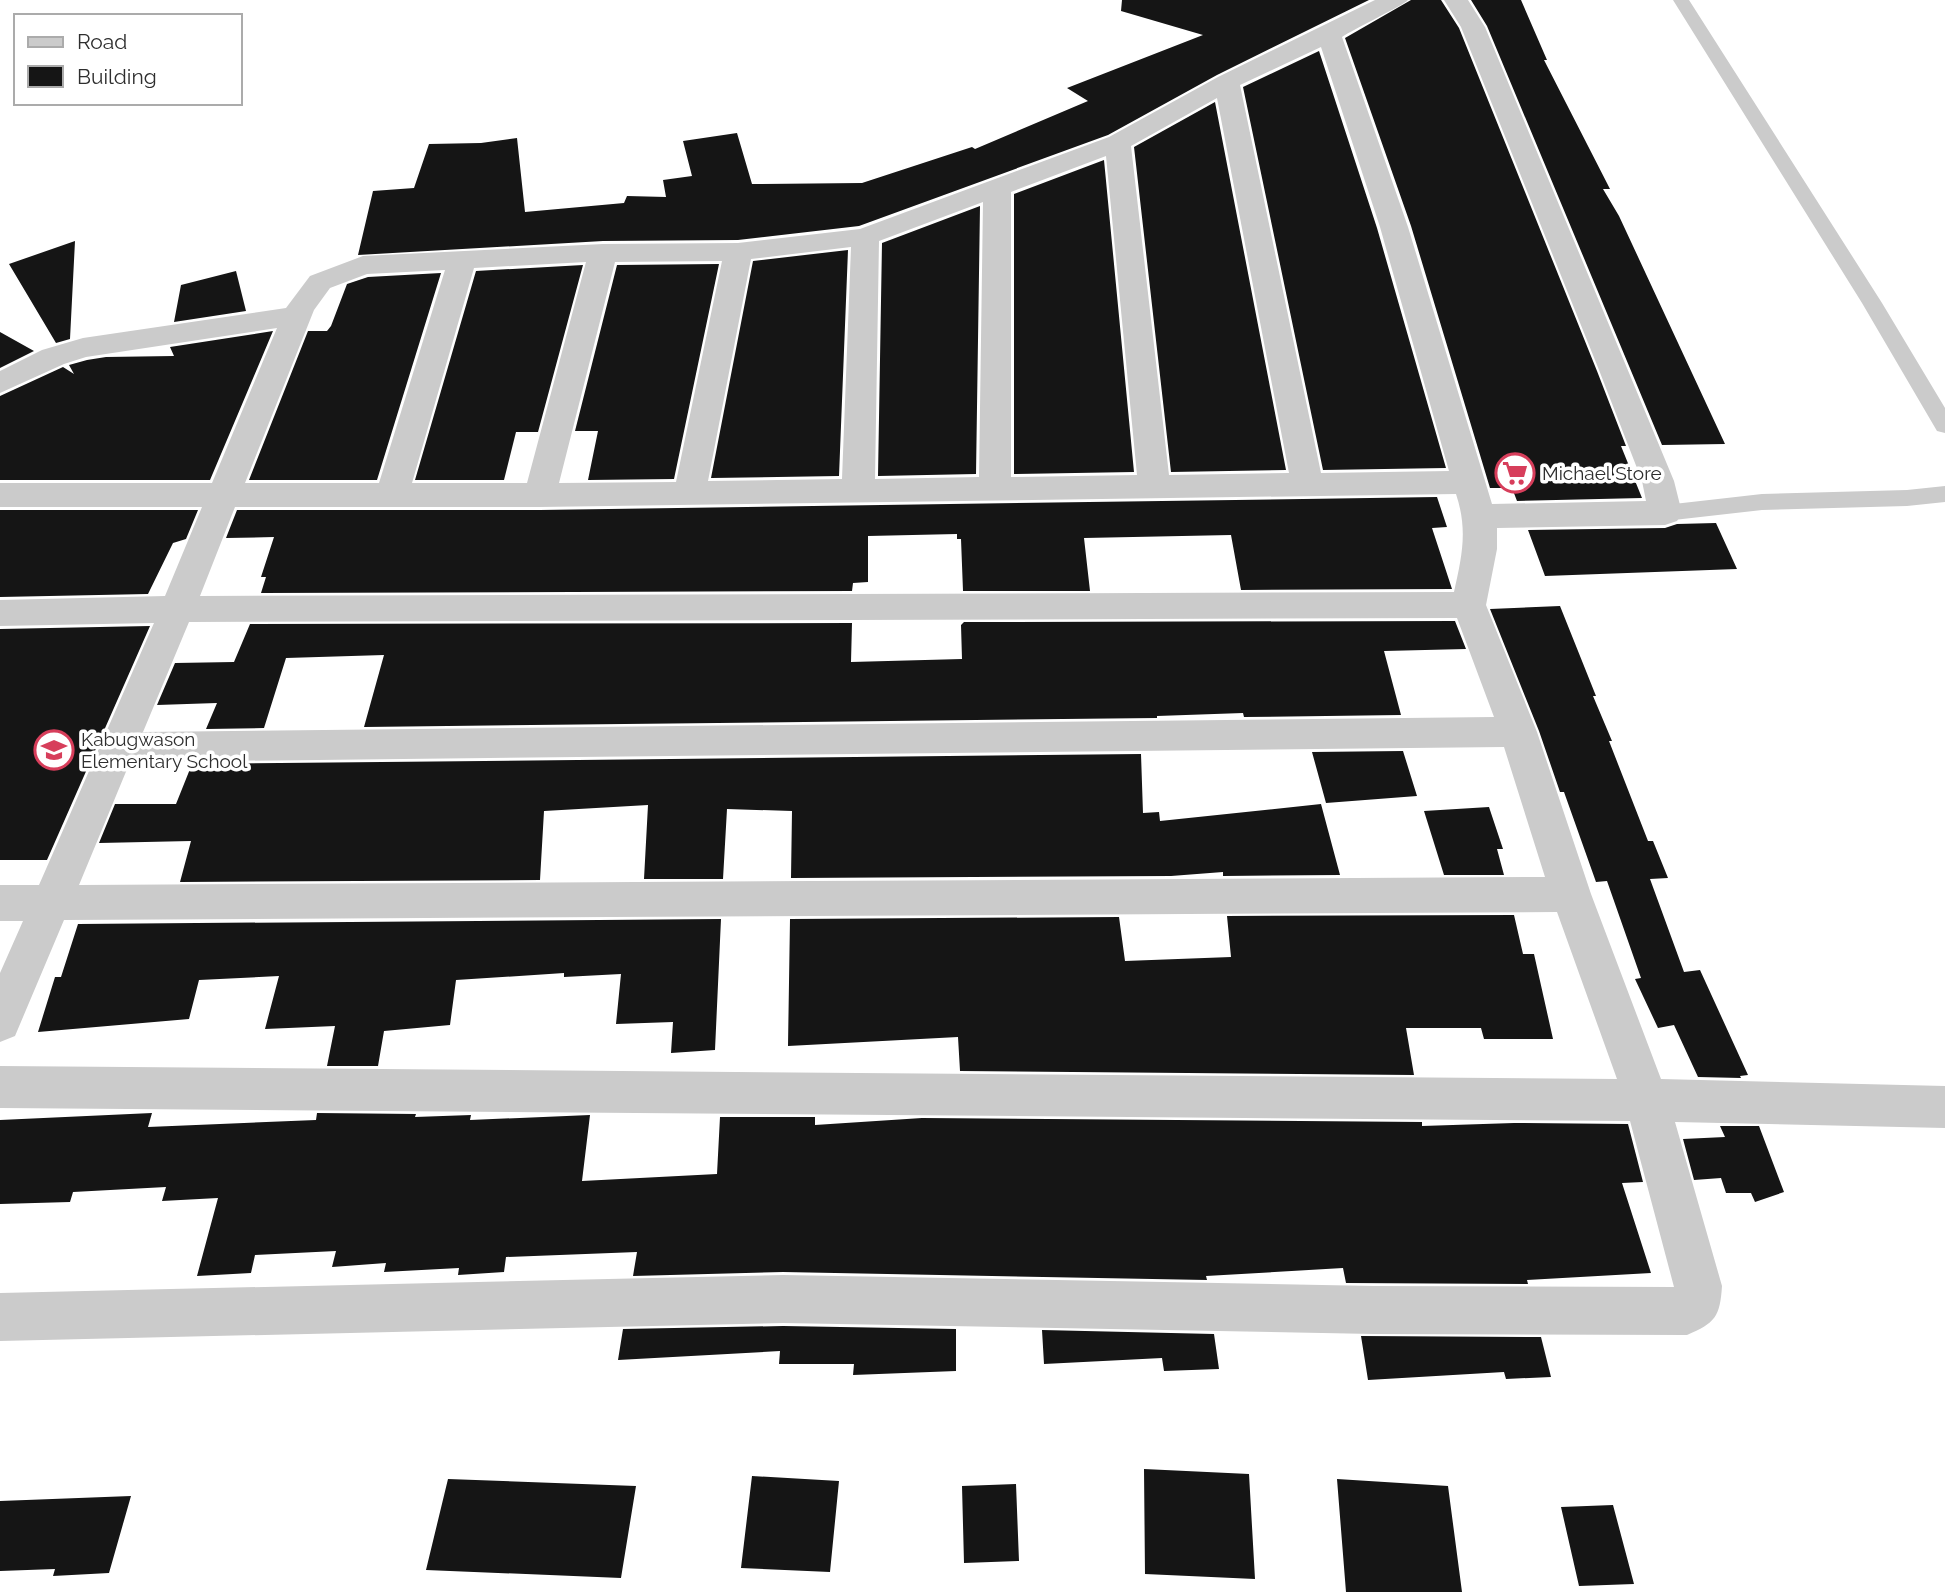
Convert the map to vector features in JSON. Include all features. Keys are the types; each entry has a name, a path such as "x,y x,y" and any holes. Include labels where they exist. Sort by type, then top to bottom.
{"street":[{"path":"0,1022 177,609 298,315 320,282 363,265 603,253 738,252 865,237 1118,142 1227,82 1329,34 1370,10 1396,0"},
{"path":"1456,0 1474,27 1615,370 1658,481 1665,513 1480,516"},
{"path":"0,1317 783,1299 1360,1310 1687,1311 1697,1304 1698,1286 1647,1100 1571,894 1518,732 1469,605 1480,549 1480,516 1394,227 1329,34"},
{"path":"1227,82 1307,484"},
{"path":"1118,142 1154,488"},
{"path":"995,488 997,189"},
{"path":"858,491 865,237"},
{"path":"691,492 738,252"},
{"path":"540,495 603,253"},
{"path":"392,496 462,261"},
{"path":"0,383 53,357 83,348 298,315"},
{"path":"0,495 540,495 1468,482"},
{"path":"0,613 177,609 1469,605"},
{"path":"116,747 1518,732"},
{"path":"0,903 1571,894"},
{"path":"0,1087 1647,1100 1945,1107"}],"lane":[{"path":"1681,0 1872,303 1945,426"},
{"path":"1665,513 1772,501 1907,498 1945,494"}],"building":[{"path":"1122,0 1369,0 1217,75 1108,135 859,226 738,240 603,241 358,255 373,191 414,188 429,144 481,143 517,138 525,212 624,203 627,196 666,197 663,180 692,176 683,141 737,133 752,184 862,183 972,147 975,149 1088,101 1067,88 1203,35 1121,11"},
{"path":"1411,0 1441,0 1459,28 1597,371 1626,446 1621,446 1642,498 1517,501 1512,488 1490,488 1411,226 1345,38"},
{"path":"1471,0 1521,0 1547,60 1544,60 1610,189 1603,189 1619,216 1725,444 1662,445 1487,26"},
{"path":"1319,51 1377,228 1446,468 1323,470 1243,87"},
{"path":"1215,102 1286,470 1171,472 1134,147"},
{"path":"1104,160 1134,472 1014,474 1014,194"},
{"path":"980,206 976,474 878,476 882,243"},
{"path":"75,241 70,339 56,343 9,264"},
{"path":"848,250 839,476 711,478 753,261"},
{"path":"719,264 674,479 588,480 598,431 575,431 617,265"},
{"path":"583,265 538,432 516,432 504,480 415,480 476,271"},
{"path":"236,271 246,311 174,322 181,285"},
{"path":"441,273 377,480 249,480 308,331 327,331 347,284 368,277"},
{"path":"273,331 210,480 0,480 0,396 63,367 74,374 69,365 87,360 106,357 174,356 170,347"},
{"path":"0,332 34,351 0,368"},
{"path":"1437,497 1447,527 1432,528 1452,589 1241,590 1231,535 1084,538 1090,591 963,591 961,539 957,539 957,534 868,536 868,582 853,583 852,591 261,593 266,577 261,577 274,537 226,538 237,510 540,510"},
{"path":"0,510 198,510 186,539 173,543 148,594 0,597"},
{"path":"1716,523 1737,569 1545,576 1528,530 1665,528 1677,524"},
{"path":"1560,606 1596,696 1593,696 1648,841 1653,841 1668,878 1650,879 1684,972 1700,970 1748,1075 1740,1076 1741,1078 1698,1077 1674,1025 1658,1028 1635,979 1641,978 1607,881 1596,882 1564,792 1560,792 1539,731 1490,609"},
{"path":"1455,621 1466,649 1384,651 1401,715 1244,717 1243,713 1157,718 364,727 384,655 286,658 264,728 206,729 217,703 157,705 175,663 234,662 250,624 852,623 851,662 962,659 961,625 964,622"},
{"name":"Kabugwason Elementary School","path":"150,626 47,860 0,860 0,629"},
{"path":"1403,751 1417,796 1326,803 1312,752"},
{"path":"1141,754 1143,813 1159,812 1160,821 1321,804 1340,875 1223,876 1223,872 1171,876 791,878 792,811 727,809 723,879 644,879 648,805 544,811 540,880 180,882 191,841 99,843 115,804 176,804 192,764"},
{"path":"1489,807 1503,849 1497,849 1504,875 1444,875 1424,811"},
{"path":"1514,915 1523,954 1534,954 1553,1039 1484,1039 1481,1028 1406,1028 1414,1075 960,1071 958,1037 788,1046 790,919 1119,917 1125,961 1231,957 1227,916"},
{"path":"721,919 715,1050 671,1053 673,1022 616,1024 621,974 564,977 564,973 456,980 450,1025 384,1031 378,1066 327,1066 335,1026 265,1029 279,976 199,980 189,1019 38,1032 55,977 61,977 78,924"},
{"path":"152,1113 148,1127 316,1120 317,1113 416,1114 415,1117 471,1115 470,1120 590,1115 582,1181 717,1174 720,1117 815,1117 815,1125 922,1118 1422,1122 1422,1126 1514,1123 1628,1124 1643,1182 1622,1183 1651,1273 1527,1280 1528,1284 1346,1283 1343,1268 1206,1276 1207,1280 783,1272 633,1276 637,1252 506,1257 504,1272 458,1275 459,1268 384,1272 386,1263 332,1267 336,1251 255,1255 251,1273 197,1276 218,1198 162,1201 166,1187 73,1192 70,1202 0,1204 0,1120"},
{"path":"1720,1126 1759,1126 1784,1192 1755,1202 1751,1193 1726,1193 1721,1178 1694,1180 1683,1139 1725,1137"},
{"path":"783,1326 956,1329 956,1371 853,1375 854,1364 779,1364 780,1351 618,1360 623,1329"},
{"path":"1042,1330 1214,1334 1219,1369 1164,1371 1162,1358 1044,1364"},
{"path":"1361,1336 1541,1337 1551,1377 1506,1379 1504,1372 1368,1380"},
{"path":"1144,1469 1249,1474 1255,1579 1145,1574"},
{"path":"752,1476 839,1481 830,1572 741,1568"},
{"path":"448,1479 636,1486 621,1578 426,1570"},
{"path":"1337,1479 1448,1486 1462,1592 1346,1592"},
{"path":"1016,1484 1019,1561 964,1563 962,1486"},
{"path":"131,1496 109,1573 53,1576 55,1569 0,1571 0,1501"},
{"path":"1613,1505 1634,1584 1579,1586 1561,1507"}],"place":[{"name":"Michael Store","path":"1515,473"},
{"name":"Kabugwason Elementary School","path":"54,750"}]}
